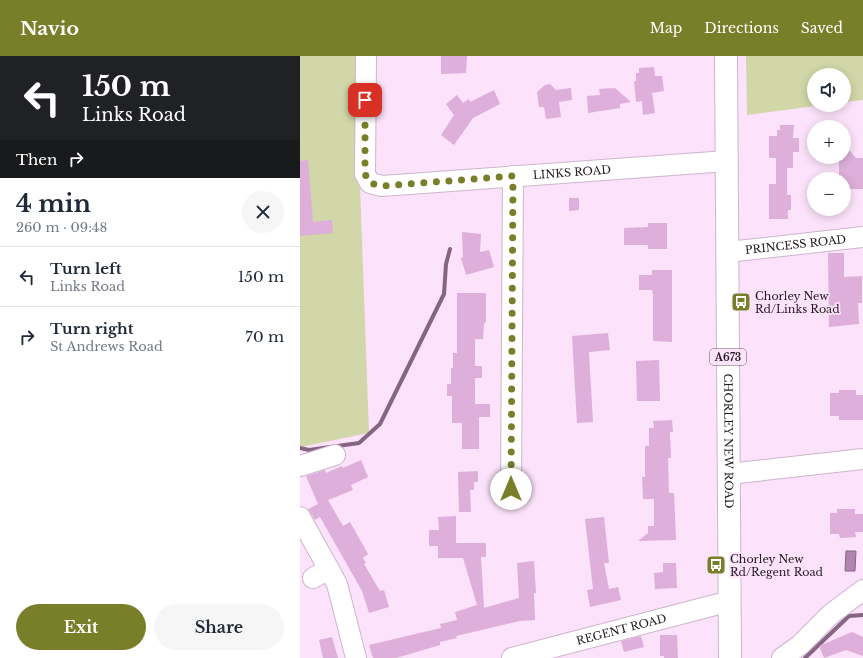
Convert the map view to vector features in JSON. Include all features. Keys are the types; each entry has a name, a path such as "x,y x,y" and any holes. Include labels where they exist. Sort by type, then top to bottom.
{"highway":[{"name":"CHORLEY NEW ROAD","path":"726,56 730,658"}],"street":[{"name":"LINKS ROAD","path":"366,56 365,174 370,183 382,186 727,161"},
{"path":"511,489 513,176"},
{"name":"PRINCESS ROAD","path":"728,252 863,237"},
{"path":"300,466 335,456"},
{"path":"729,474 863,459"},
{"path":"300,517 321,573 338,588 356,658"},
{"path":"782,658 800,645 831,614 863,590"},
{"name":"REGENT ROAD","path":"512,658 730,601"}],"green space":[{"path":"300,56 360,56 360,186 369,433 300,447"},
{"path":"746,56 863,56 863,100 851,101 851,68 807,68 807,107 747,115"}],"shaded area":[{"path":"846,551 856,551 855,571 845,571"}],"building":[{"path":"441,56 467,56 466,73 441,74"},
{"path":"654,67 655,76 662,76 664,91 652,93 655,113 643,115 642,101 636,102 634,81 636,81 636,73 639,73 639,68"},
{"path":"550,84 556,90 571,88 572,100 559,102 561,117 546,119 544,107 539,107 537,92 545,85"},
{"path":"615,88 631,102 620,104 620,108 588,113 587,96 600,95 599,89"},
{"path":"494,90 500,104 473,118 454,145 441,135 454,115 446,104 457,95 463,103 469,99 470,102"},
{"path":"780,125 794,125 793,138 799,138 799,152 793,152 793,168 787,168 787,195 791,195 791,210 788,210 788,219 769,219 769,184 776,184 776,158 769,158 769,136 777,136 777,130 780,130"},
{"path":"851,152 856,158 863,158 863,189 851,189 851,172 839,172 839,164 851,164"},
{"path":"308,160 313,222 332,220 333,233 300,236 300,161"},
{"path":"569,198 579,198 579,210 569,211"},
{"path":"648,223 667,223 667,249 648,249 648,245 624,245 624,228 648,227"},
{"path":"462,232 481,234 480,252 489,250 494,267 466,275 461,258 463,257"},
{"path":"828,253 844,253 844,277 862,276 862,303 858,303 859,324 829,327"},
{"path":"652,270 672,270 672,342 653,341 652,290 639,290 639,275 652,275"},
{"path":"457,293 486,293 486,322 484,324 483,339 475,339 475,366 482,366 482,378 475,378 475,404 490,404 490,417 479,417 479,449 462,449 462,423 452,423 452,396 447,396 447,384 451,384 453,353 457,353"},
{"path":"608,333 610,350 589,352 593,422 577,423 572,336"},
{"path":"659,360 660,401 637,401 636,361"},
{"path":"839,390 856,390 856,395 863,395 863,420 839,420 839,416 830,416 830,393 839,393"},
{"path":"672,420 673,432 670,432 671,458 668,458 669,493 674,493 676,540 638,541 648,533 648,526 654,526 654,499 643,499 642,477 645,477 645,446 649,446 649,428 654,428 653,421"},
{"path":"361,460 368,477 351,485 353,490 328,500 343,526 350,522 368,554 363,558 366,563 364,564 380,591 384,590 389,607 369,613 362,591 320,517 315,520 308,509 318,504 306,476 325,470 326,473 342,466 343,468"},
{"path":"478,471 478,482 474,482 474,490 470,490 471,512 459,512 458,472"},
{"path":"837,509 855,509 855,514 863,514 863,532 855,532 856,537 840,538 839,534 830,534 830,513 837,513"},
{"path":"456,516 456,543 486,543 486,557 481,557 484,608 519,598 517,563 534,561 536,593 534,593 535,620 520,621 456,636 457,638 440,642 440,645 396,658 373,658 369,645 441,628 440,624 457,620 455,612 477,605 463,558 438,558 438,546 429,546 429,530 439,530 438,517"},
{"path":"604,517 609,563 604,563 609,589 618,587 621,600 590,607 587,590 593,589 585,519"},
{"path":"663,563 676,563 677,588 655,589 654,573 663,572"},
{"path":"852,632 863,637 863,656 846,650 824,658 819,646"},
{"path":"660,635 677,635 678,658 664,658 664,656 660,656"},
{"path":"641,636 644,647 624,652 621,641"},
{"path":"332,637 338,658 323,658 319,640"}],"waterway":[{"path":"300,448 309,450 359,443 380,424 444,294 446,264 450,249"},
{"path":"805,658 849,616 863,615"}],"place":[{"name":"Chorley New Rd/Links Road","path":"741,302"},
{"name":"Chorley New Rd/Regent Road","path":"716,565"}],"route":[{"path":"365,100 365,174 370,183 382,186 513,176 511,489"}]}
